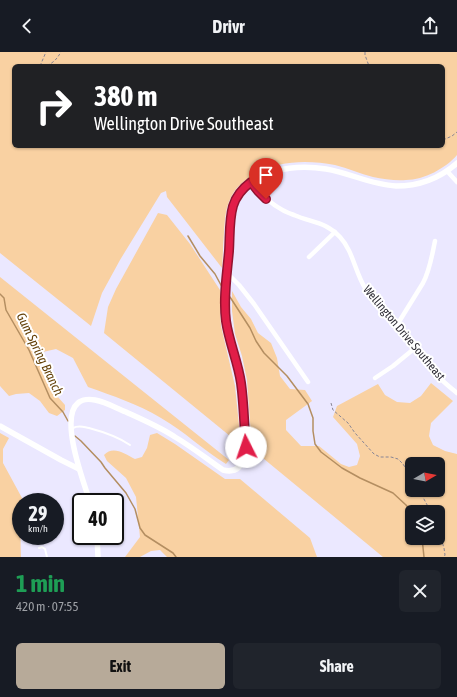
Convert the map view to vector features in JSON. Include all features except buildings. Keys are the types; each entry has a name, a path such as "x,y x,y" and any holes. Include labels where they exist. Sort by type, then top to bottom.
{"street":[{"path":"87,493 72,443 71,429 72,414 75,406 78,402 83,400 94,400 113,406 160,428 179,439 223,470 232,471 238,468 243,460 246,447 241,383 226,321 225,310 232,212 236,199 251,182 260,176 276,171 311,167 336,171 376,183 407,185 435,178 457,163"},
{"path":"447,171 457,182"},
{"name":"Wellington Drive Southeast","path":"251,182 266,199 285,212 316,222 335,232 348,248 358,275 369,294 397,325 437,375 457,393"},
{"path":"309,257 335,232"},
{"path":"397,325 426,277 435,241"},
{"path":"227,273 254,304 308,382"},
{"path":"375,378 415,348"},
{"path":"0,426 79,469"},
{"path":"98,545 98,557"}],"lane":[{"path":"71,429 79,426 105,432 130,445"},
{"path":"39,548 42,547 45,550 47,557"}],"path":[{"path":"41,64 46,52"},
{"path":"50,64 56,60 61,52"},
{"path":"364,52 368,64"},
{"path":"445,139 457,132"},
{"path":"331,404 333,410 348,423 374,454 380,457 391,457 398,459 405,467"},
{"path":"443,545 446,555 444,557"}],"shaded area":[{"path":"0,52 457,52 457,155 441,169 420,178 390,180 373,177 335,165 315,162 294,162 264,169 243,182 231,197 225,217 222,268 167,197 166,191 161,193 120,260 102,293 91,326 0,253"},
{"path":"158,213 167,215 190,244 220,290 221,326 235,386 241,445 104,333 108,307 116,289"},
{"path":"0,277 229,460 226,464 178,429 152,413 88,387 73,358 56,349 43,352 39,364 49,387 65,405 65,410 57,416 49,413 40,401 29,393 9,396 0,386"},
{"path":"232,291 241,307 251,319 258,333 271,343 277,358 280,376 290,389 305,390 312,401 286,420 286,430 301,446 319,446 341,464 349,467 357,465 360,456 357,444 333,417 337,406 378,384 385,395 397,402 410,403 421,396 431,383 453,401 431,423 429,436 433,445 445,451 457,454 457,557 383,557 252,449 247,380 242,356 235,334 232,311"},
{"path":"0,433 9,438 3,449 3,463 19,493 12,493 12,545 21,545 21,557 0,557"},
{"path":"157,433 225,479 240,479 310,538 317,557 167,557 160,550 151,551 140,557 125,557 140,537 136,497 126,478 107,461 104,455 111,451 119,451 135,459 142,457 147,448 150,435"}],"waterway":[{"path":"188,236 200,256 215,274 222,287"},
{"name":"Gum Spring Branch","path":"0,294 4,298 6,310 29,350 50,398 63,412 68,421"},
{"path":"230,297 264,353 287,376 308,404 313,418 315,444 321,452 342,468 393,493 406,505"},
{"name":"Gum Spring Branch","path":"75,436 101,462 126,493 135,509 140,528 145,535 173,553 176,557"},
{"path":"423,545 424,557"}],"route":[{"path":"246,447 241,383 228,331 225,310 230,229 232,212 236,199 245,186 251,182 266,199"}]}
